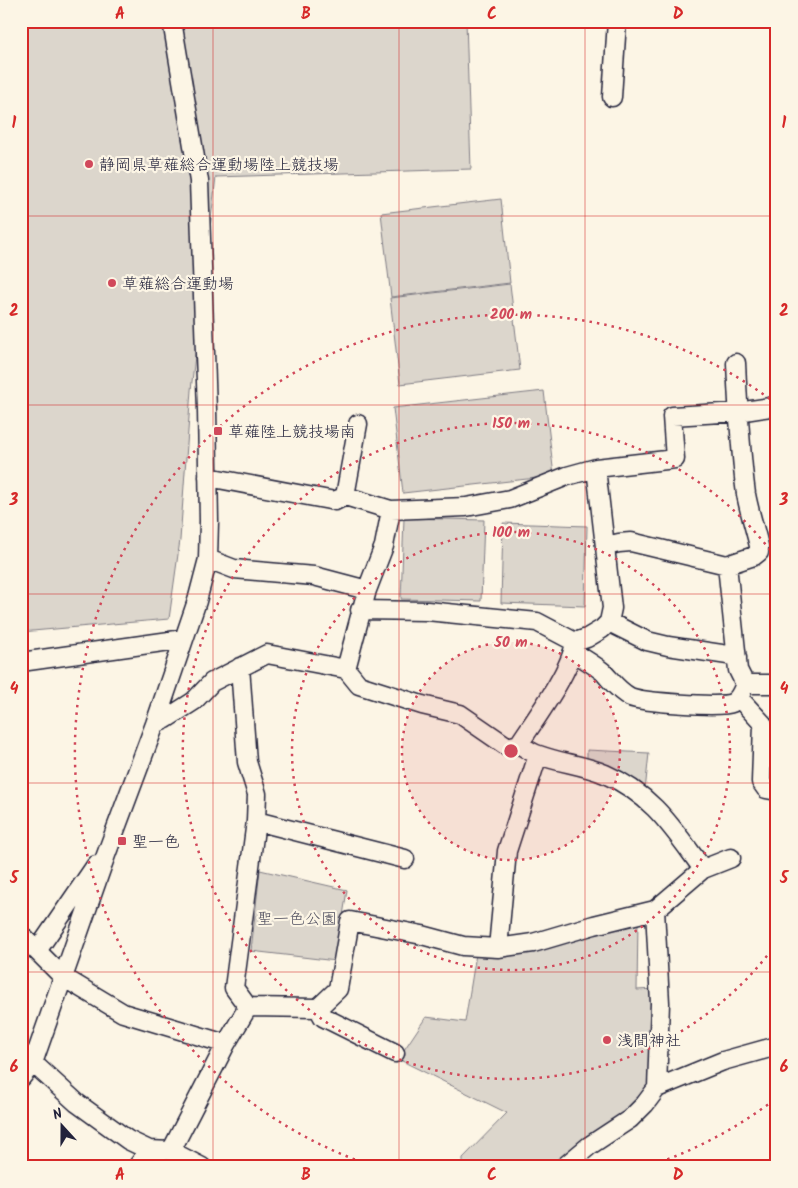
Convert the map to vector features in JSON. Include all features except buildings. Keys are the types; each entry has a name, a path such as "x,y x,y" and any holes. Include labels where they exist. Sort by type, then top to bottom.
{"street":[{"path":"21,1078 27,1057 63,977 155,724 197,601 208,559 207,410 199,181 172,21"},
{"path":"612,97 617,21"},
{"path":"606,546 631,542 727,565 754,556 759,552 746,496 738,412 736,363"},
{"path":"208,477 335,501 345,496 391,510 466,507 510,498 567,476 596,468 675,459 672,416 738,412 777,406"},
{"path":"345,496 358,424"},
{"path":"155,724 194,701 212,682 267,654 346,669 359,685 422,705 460,714 508,747 519,744 565,670 574,647 609,622 612,608 596,468"},
{"path":"346,669 366,590 384,546 391,510"},
{"path":"208,559 234,569 314,576 366,590"},
{"path":"727,565 742,691 763,724 761,782 766,789 777,791"},
{"path":"360,610 427,611 537,622 574,647 603,672 621,692 631,698 716,705 733,702 742,691 777,684"},
{"path":"609,622 647,641 737,658"},
{"path":"21,662 184,639"},
{"path":"240,667 247,762 257,794 256,820 234,988 248,1007"},
{"path":"519,744 538,755 605,774 635,791 660,812 703,868"},
{"path":"498,948 507,851 538,755"},
{"path":"256,820 405,859"},
{"path":"37,951 96,865 106,855"},
{"path":"248,1007 318,1008 338,989 350,921 422,935 463,946 498,948 533,943 655,910 703,868 731,858"},
{"path":"655,910 660,1003 657,1088"},
{"path":"21,935 63,977 123,1013 226,1044"},
{"path":"172,1151 226,1044 248,1007"},
{"path":"318,1008 323,1017 395,1053"},
{"path":"564,1167 589,1146 630,1119 657,1088 723,1061 777,1046"},
{"path":"27,1057 95,1118 128,1140 149,1150 172,1151 202,1167"},
{"path":"137,1167 149,1150"}],"green space":[{"name":"草薙総合運動場","path":"21,21 466,21 471,169 216,177 191,390 180,540 169,619 21,632"},
{"path":"501,199 510,283 391,297 381,213"},
{"path":"510,284 520,370 400,384 390,298"},
{"path":"544,391 554,476 403,493 393,408"},
{"path":"404,518 484,520 481,601 401,599"},
{"path":"503,523 587,526 585,606 501,603"},
{"path":"587,750 649,753 645,791 587,761"},
{"name":"聖一色公園","path":"260,870 347,890 336,961 251,951"},
{"path":"638,921 637,990 655,989 649,1089 615,1122 584,1139 552,1167 463,1167 463,1158 507,1113 398,1059 426,1017 465,1022 476,954 502,956"}],"place":[{"name":"静岡県草薙総合運動場陸上競技場","path":"89,164"},
{"name":"草薙総合運動場","path":"112,283"},
{"name":"草薙陸上競技場南","path":"218,431"},
{"name":"聖一色","path":"122,841"},
{"name":"浅間神社","path":"607,1040"}]}
